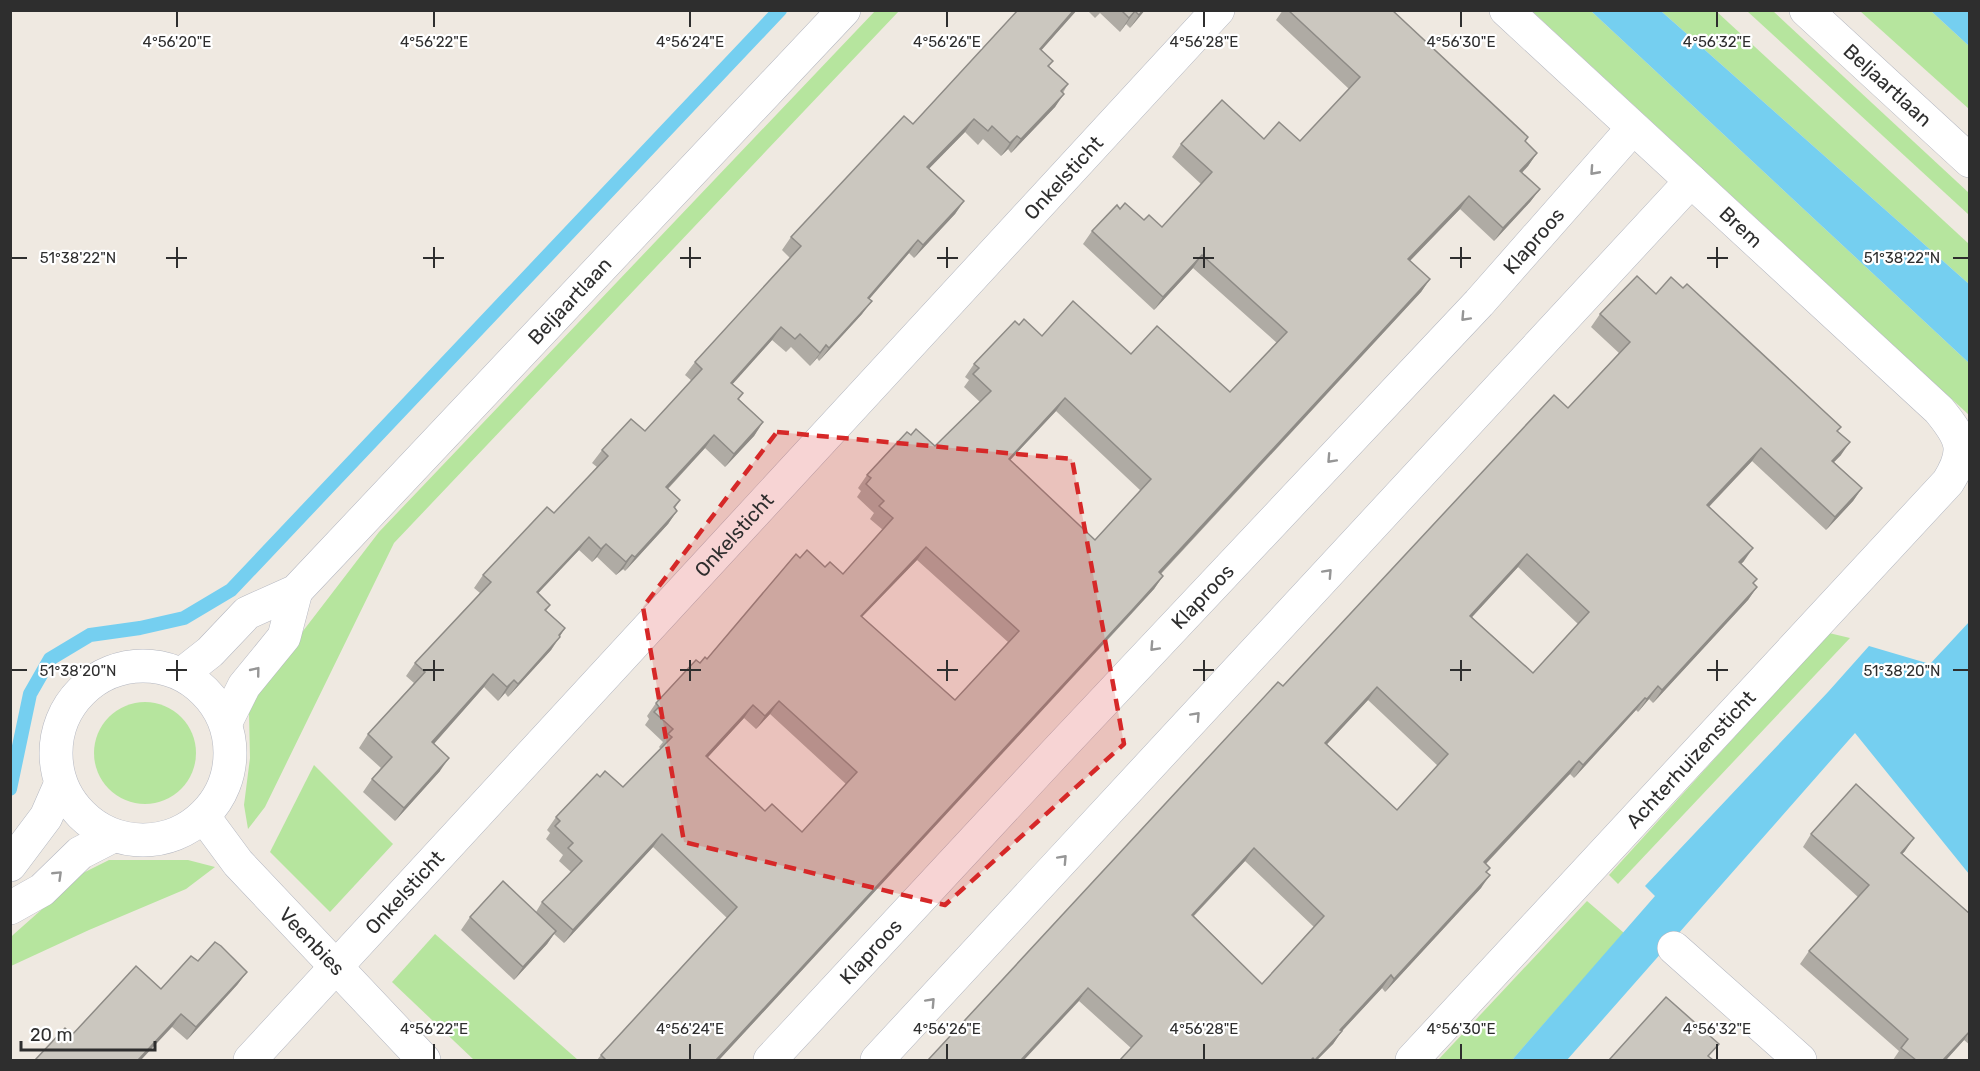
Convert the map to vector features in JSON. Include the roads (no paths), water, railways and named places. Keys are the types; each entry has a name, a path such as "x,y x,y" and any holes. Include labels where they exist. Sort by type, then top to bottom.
{"street":[{"name":"Beljaartlaan","path":"182,674 210,652 247,613 296,591 844,10"},
{"name":"Onkelsticht","path":"250,1060 1218,10"},
{"name":"Brem","path":"1506,10 1939,410 1956,430 1961,453"},
{"name":"Beljaartlaan","path":"1806,10 1970,161"},
{"name":"Klaproos","path":"770,1060 1479,303 1634,128"},
{"path":"877,1060 1691,181"},
{"name":"Achterhuizensticht","path":"1412,1060 1948,482 1961,453"},
{"name":"Beljaartlaan","path":"226,722 244,686 284,637 296,591"},
{"path":"141,664 182,674 210,695 226,722 232,756 224,789 204,817 161,840 113,836 87,822 72,806 60,785 55,743 70,704 101,675 141,664"},
{"path":"10,865 46,817 60,785"},
{"name":"Veenbies","path":"204,817 238,863 424,1060"},
{"path":"10,908 42,890 80,853 113,836"},
{"path":"1674,948 1800,1060"}],"water":[{"path":"1591,11 1661,11 1969,284 1969,363"},
{"path":"1931,11 1969,11 1969,46"},
{"path":"1969,622 1969,874 1855,733 1567,1060 1512,1060 1655,896 1645,886 1869,646 1930,664"}],"waterway":[{"path":"10,789 30,694 50,659 90,635 140,628 184,618 231,590 780,10"}]}
